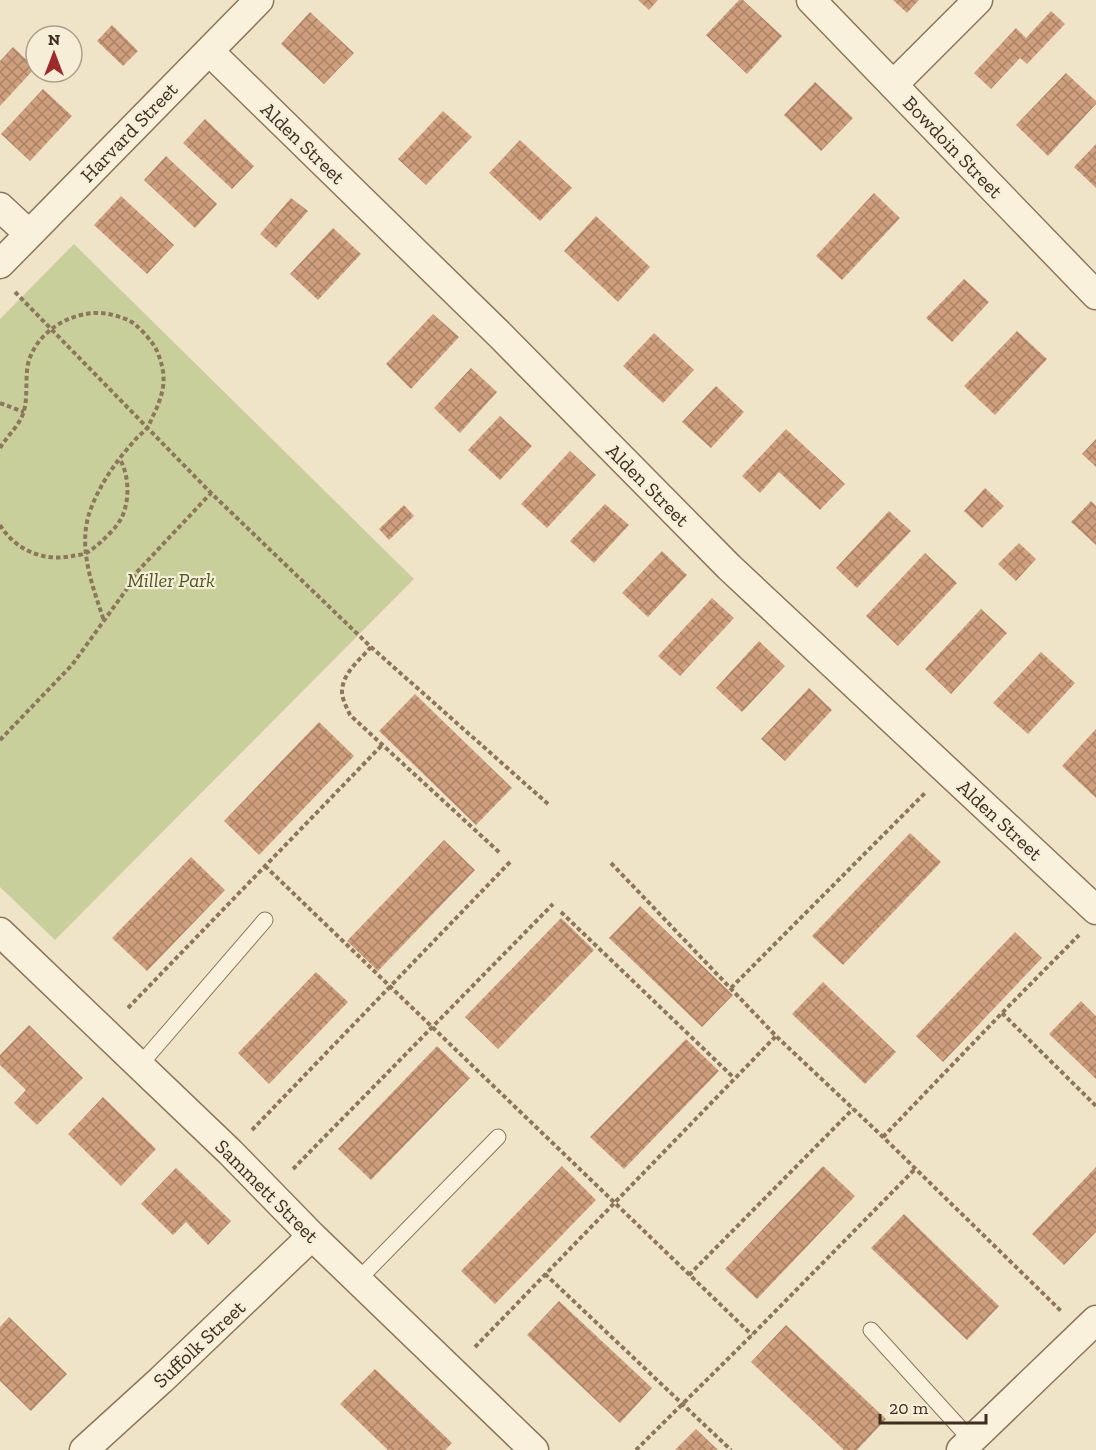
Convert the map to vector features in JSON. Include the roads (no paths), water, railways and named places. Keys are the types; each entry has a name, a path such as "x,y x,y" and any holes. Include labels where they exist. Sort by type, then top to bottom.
{"street":[{"name":"Harvard Street","path":"0,264 258,0"},
{"name":"Bowdoin Street","path":"811,0 1096,295"},
{"path":"893,85 978,0"},
{"name":"Alden Street","path":"209,51 500,335 729,567 1096,910"},
{"path":"0,207 29,234"},
{"name":"Sammett Street","path":"0,932 230,1152 312,1236 534,1450"},
{"name":"Suffolk Street","path":"84,1450 312,1236"},
{"path":"966,1445 1089,1326"}],"lane":[{"path":"139,1066 265,920"},
{"path":"357,1280 498,1137"},
{"path":"871,1330 966,1445"}],"park label":[{"name":"Miller Park","path":"171,580"}]}
